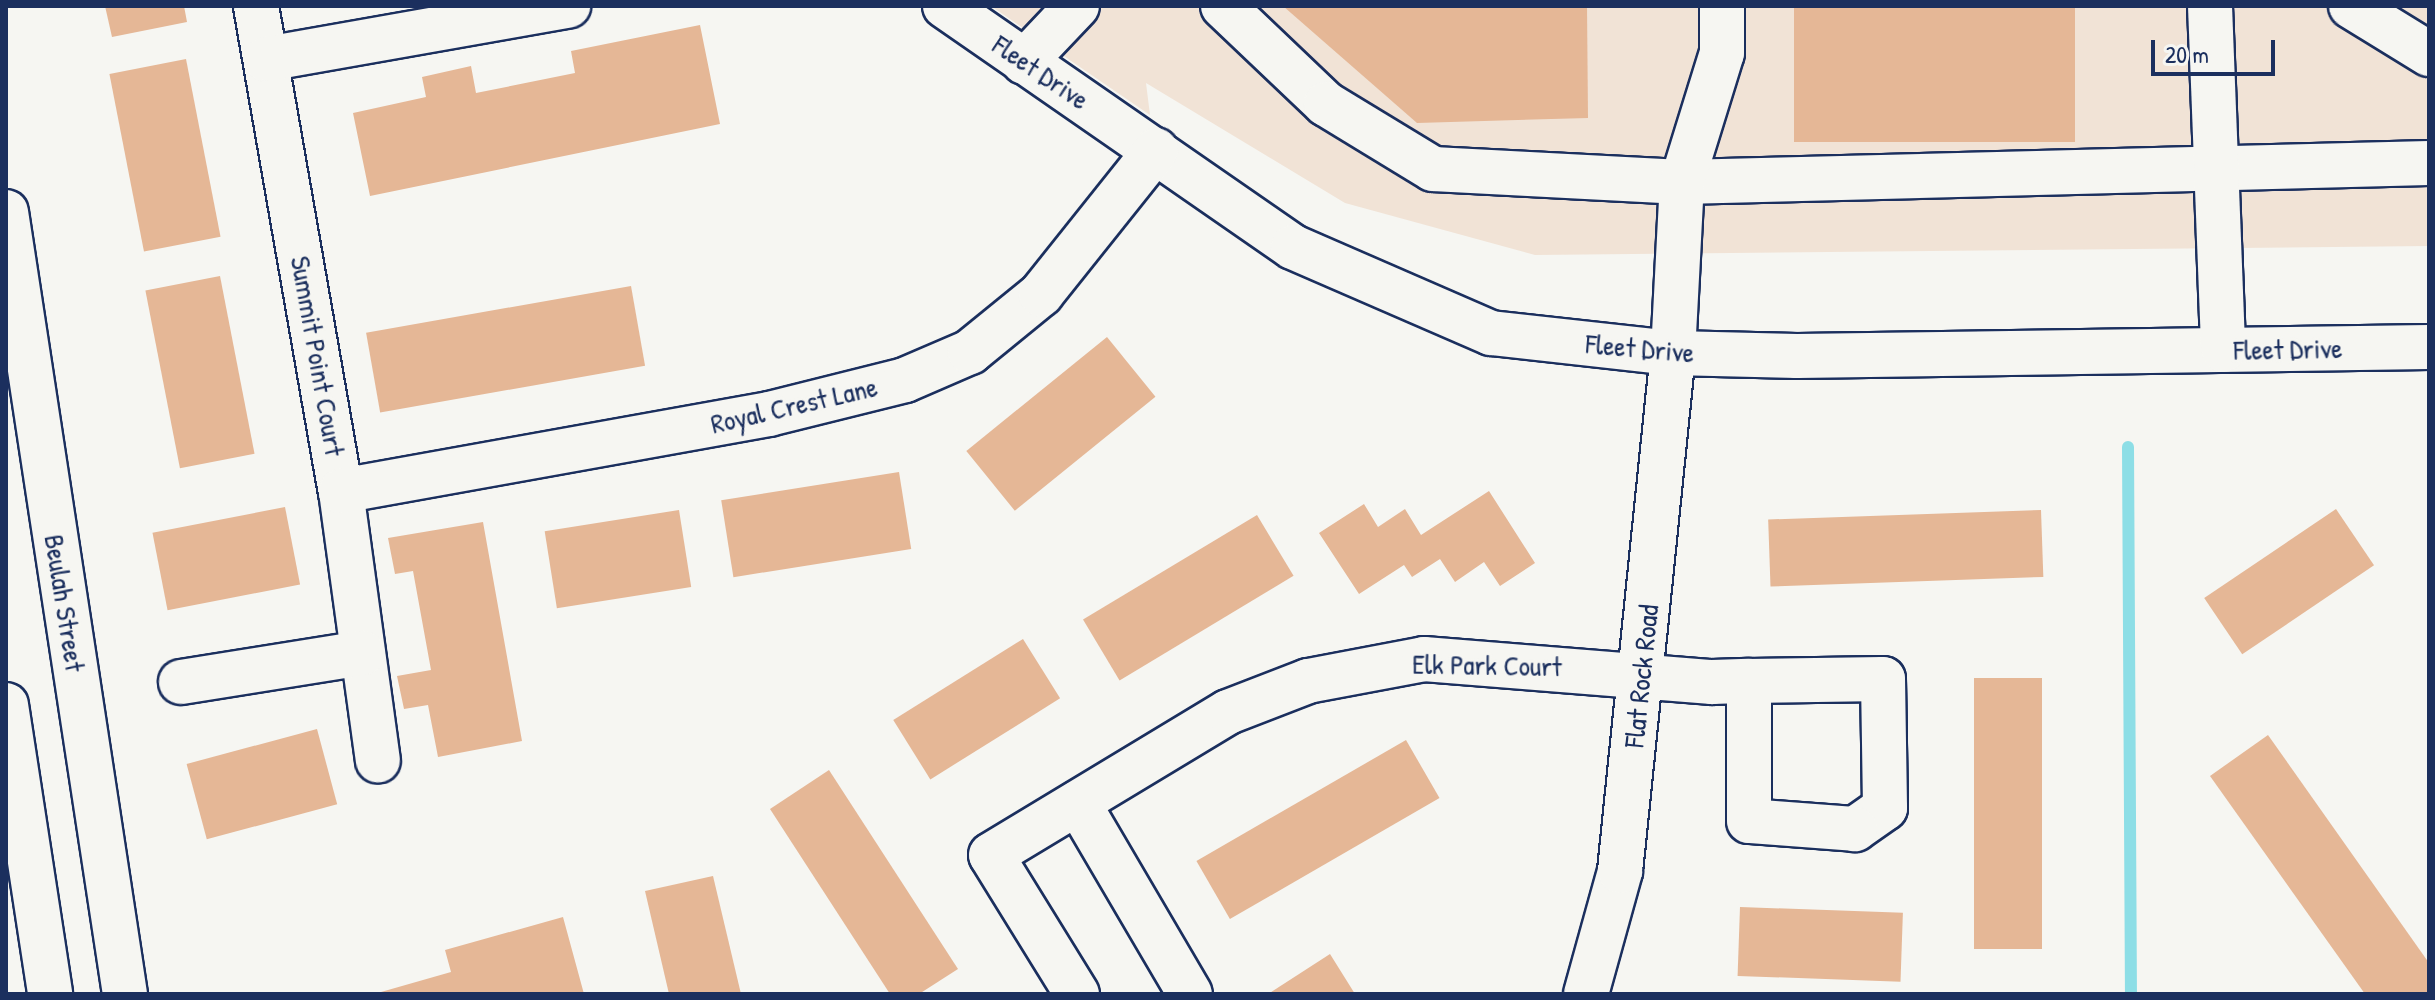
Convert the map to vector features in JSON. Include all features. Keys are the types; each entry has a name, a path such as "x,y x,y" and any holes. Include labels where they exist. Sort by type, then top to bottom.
{"street":[{"name":"Summit Point Court","path":"256,6 341,491 378,760"},
{"path":"266,59 494,10 568,6"},
{"name":"Fleet Drive","path":"945,6 1293,247 1491,333 1673,353 2429,347"},
{"path":"1024,62 1077,6"},
{"path":"1223,6 1326,104 1433,169 1682,182 2429,163"},
{"name":"Flat Rock Road","path":"1586,994 1620,871 1673,353 1682,182 1722,53 1722,6"},
{"path":"2210,6 2213,167 2223,350"},
{"path":"2351,6 2429,54"},
{"name":"Royal Crest Lane","path":"341,491 769,414 905,380 970,352 1041,294 1156,150"},
{"name":"Beulah Street","path":"6,212 125,994"},
{"path":"181,682 363,653"},
{"name":"Elk Park Court","path":"1077,994 991,855 1228,712 1308,681 1424,659 1642,671 1749,681"},
{"path":"6,705 50,994"},
{"path":"1078,803 1190,994"}],"shaded area":[{"path":"991,6 2429,6 2429,246 1535,255 1345,203 1146,83 1150,115"}],"building":[{"path":"105,6 184,6 187,22 112,37"},
{"path":"1283,6 1587,6 1588,118 1417,123"},
{"path":"1794,6 2075,6 2075,142 1794,142"},
{"path":"700,25 720,124 370,196 353,113 426,97 422,77 471,66 476,93 575,73 571,51"},
{"path":"186,59 221,237 144,252 109,74"},
{"path":"220,276 255,454 180,468 145,291"},
{"path":"631,286 645,366 380,412 366,333"},
{"path":"1107,337 1155,397 1015,511 966,451"},
{"path":"899,472 911,549 733,577 721,500"},
{"path":"1489,491 1535,563 1500,586 1484,562 1455,582 1440,559 1412,577 1404,565 1359,594 1319,533 1364,504 1378,527 1405,509 1421,535"},
{"path":"285,507 300,585 168,610 152,533"},
{"path":"2336,509 2374,565 2242,654 2204,598"},
{"path":"679,510 691,587 557,608 545,531"},
{"path":"2041,510 2043,577 1771,586 1768,520"},
{"path":"1257,515 1294,576 1120,680 1083,620"},
{"path":"483,522 522,741 438,757 428,705 404,709 397,676 431,670 413,571 395,574 388,538"},
{"path":"1023,639 1060,698 930,779 893,720"},
{"path":"1974,678 2042,678 2042,949 1974,949"},
{"path":"317,729 337,804 207,839 187,764"},
{"path":"2268,735 2429,963 2429,994 2365,994 2210,776"},
{"path":"1406,740 1440,798 1230,919 1196,861"},
{"path":"829,770 958,969 919,994 890,994 770,809"},
{"path":"713,876 741,994 669,994 645,891"},
{"path":"1740,907 1903,913 1900,982 1738,976"},
{"path":"563,917 584,994 374,994 451,972 445,950"},
{"path":"1330,954 1355,994 1268,994"}],"waterway":[{"path":"2128,447 2131,994"}]}
